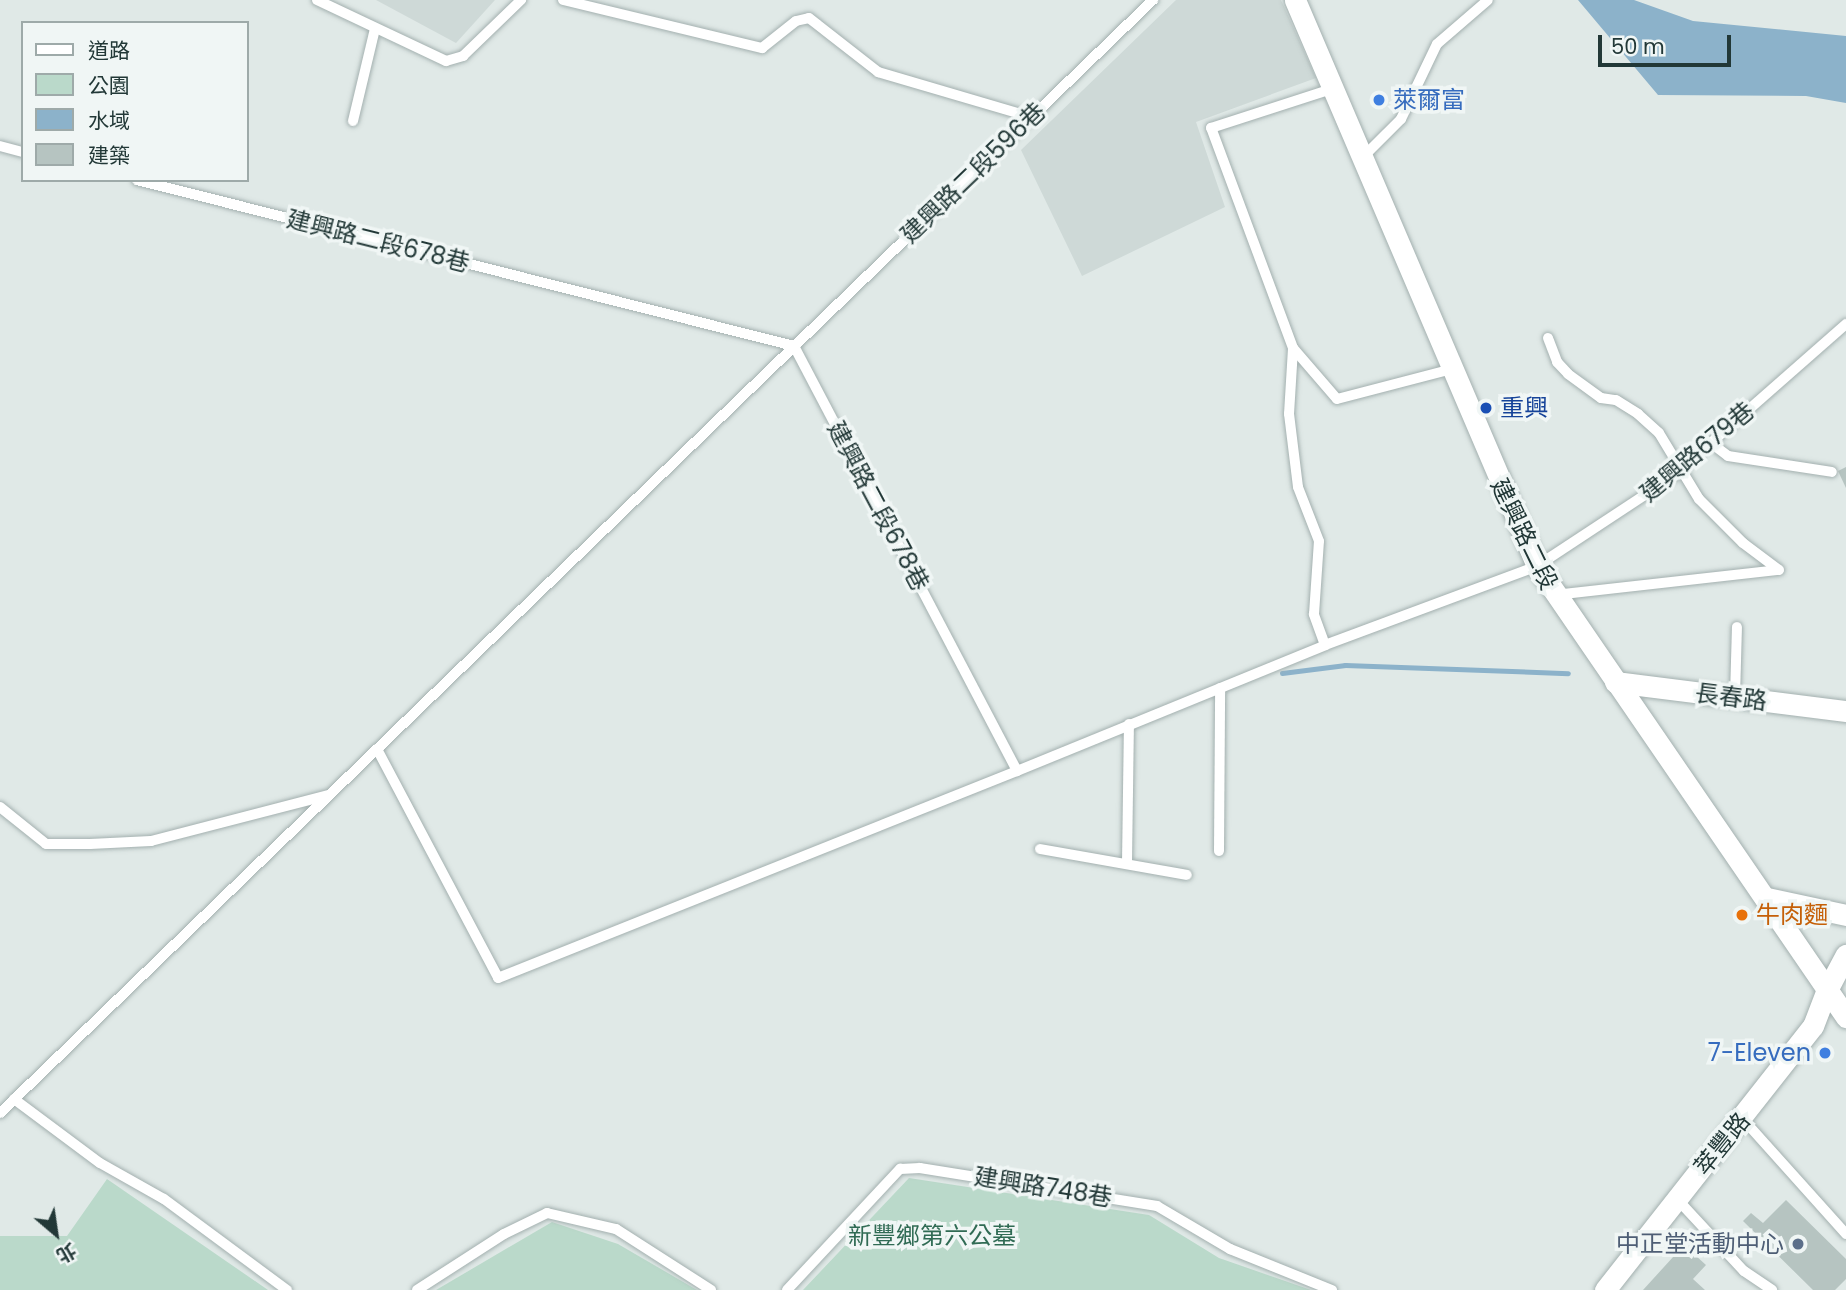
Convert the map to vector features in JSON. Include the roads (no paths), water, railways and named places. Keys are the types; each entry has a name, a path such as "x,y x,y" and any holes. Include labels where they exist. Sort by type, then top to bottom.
{"street":[{"name":"建興路二段","path":"1295,0 1365,155 1508,508 1536,566 1767,898 1846,1017"},
{"name":"長春路","path":"1615,682 1846,711"},
{"path":"1767,898 1846,915"},
{"name":"萃豐路","path":"1605,1290 1813,1026 1827,990 1846,955"}],"lane":[{"path":"317,0 446,61 463,56 521,0"},
{"path":"563,0 762,48 796,21 809,18 878,72 1031,117"},
{"name":"建興路二段596巷","path":"0,1113 1153,0"},
{"path":"1365,155 1401,119 1437,44 1488,0"},
{"path":"353,121 375,29"},
{"path":"1335,88 1210,128 1293,348 1337,399 1452,369"},
{"path":"0,146 21,151"},
{"name":"建興路二段678巷","path":"145,182 794,346 1017,771"},
{"name":"建興路679巷","path":"1536,566 1609,522 1679,470 1846,324"},
{"path":"1548,338 1557,362 1568,374 1601,398 1616,400 1638,414 1659,433 1699,499 1743,543 1779,570 1554,595"},
{"path":"1293,348 1289,414 1298,486 1319,541 1314,614 1325,645"},
{"path":"1711,443 1728,456 1832,472"},
{"path":"377,749 498,978 1325,645 1536,566"},
{"path":"1735,697 1737,627"},
{"path":"1219,851 1220,688"},
{"path":"1127,863 1129,724"},
{"path":"0,807 46,844 90,844 150,841 331,795"},
{"path":"1040,849 1187,875"},
{"path":"14,1100 100,1163 164,1199 287,1290"},
{"path":"1742,1118 1846,1234"},
{"name":"建興路748巷","path":"787,1290 900,1168 920,1168 1157,1206 1230,1249 1332,1290"},
{"path":"1678,1199 1744,1271 1772,1290"},
{"path":"416,1290 504,1234 547,1213 616,1229 690,1286 711,1290"}],"water":[{"path":"1578,0 1634,0 1693,21 1846,36 1846,103 1806,96 1658,95"}],"waterway":[{"path":"1282,673 1345,665 1568,673"}],"place":[{"name":"萊爾富","path":"1379,100"},
{"name":"重興","path":"1486,408"},
{"name":"牛肉麵","path":"1742,915"},
{"name":"7-Eleven","path":"1825,1053"},
{"name":"中正堂活動中心","path":"1798,1244"}],"park label":[{"name":"新豐鄉第六公墓","path":"932,1236"}]}
